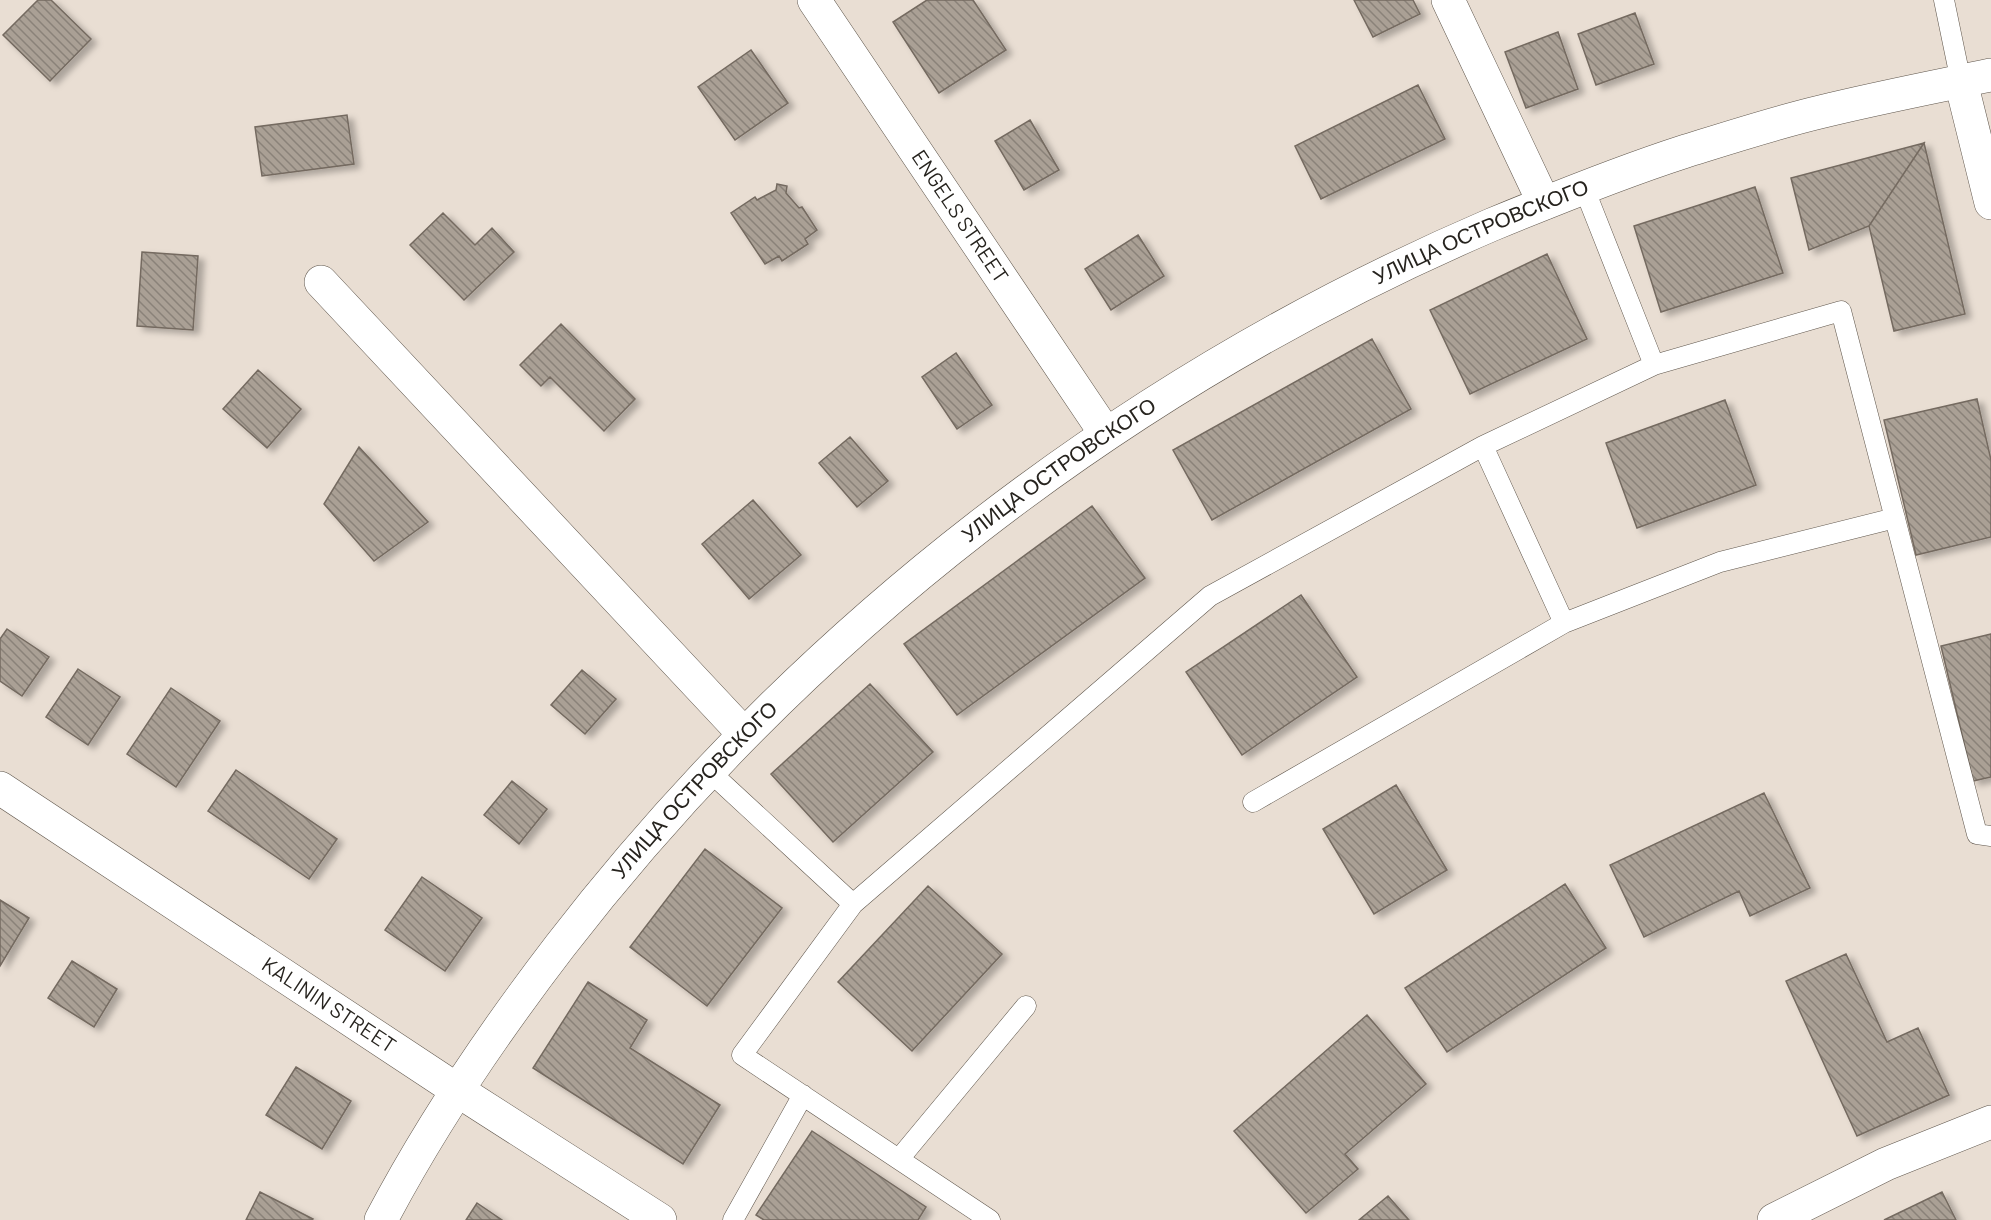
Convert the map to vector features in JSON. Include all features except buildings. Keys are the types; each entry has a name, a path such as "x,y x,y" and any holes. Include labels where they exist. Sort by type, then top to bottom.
{"street":[{"name":"ENGELS STREET","path":"814,0 1106,434"},
{"path":"1448,0 1544,203"},
{"name":"УЛИЦА ОСТРОВСКОГО","path":"381,1220 457,1090 522,996 592,905 666,818 744,734 829,652 917,574 1010,502 1106,434 1211,367 1319,306 1430,252 1544,203 1679,153 1818,112 1976,79"},
{"path":"1976,79 1991,203"},
{"path":"321,282 744,734"},
{"name":"KALININ STREET","path":"0,788 457,1090 660,1220"},
{"path":"1774,1220 1886,1164 1991,1122"}],"lane":[{"path":"1944,0 1976,79"},
{"path":"1584,188 1654,365"},
{"path":"990,1220 742,1055 853,904 1210,596 1483,446 1654,365 1841,311 1977,834 1991,836"},
{"path":"1483,446 1564,623"},
{"path":"1253,802 1564,623 1720,562 1895,518"},
{"path":"710,771 853,904"},
{"path":"899,1159 1026,1006"},
{"path":"733,1220 803,1095"}]}
